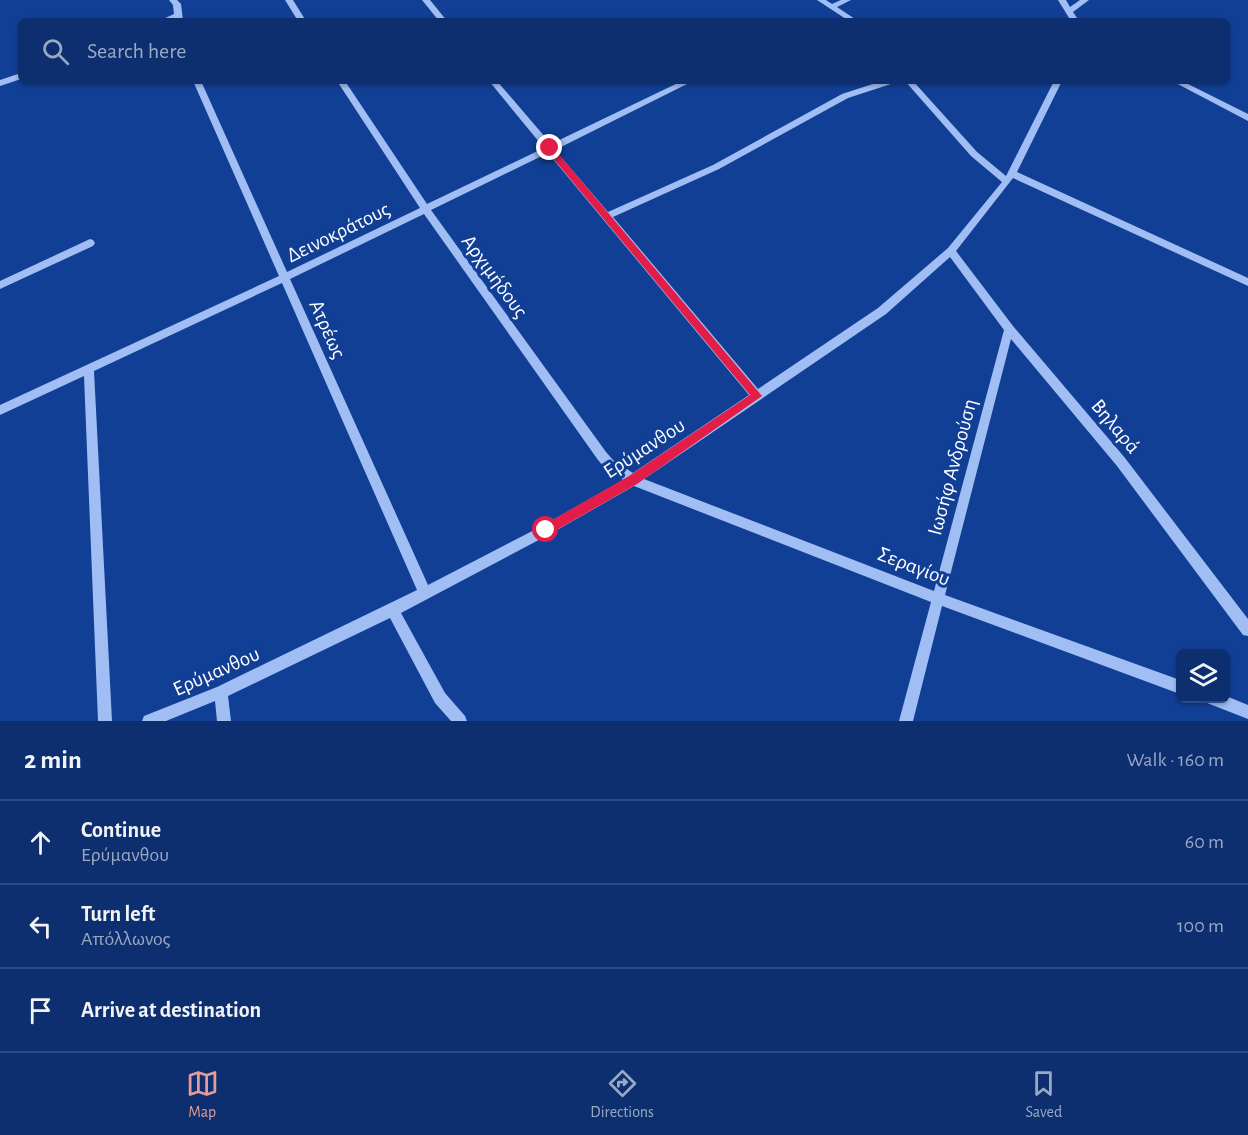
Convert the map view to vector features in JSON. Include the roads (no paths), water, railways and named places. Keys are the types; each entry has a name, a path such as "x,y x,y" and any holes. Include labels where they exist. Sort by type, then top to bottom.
{"street":[{"path":"173,0 177,4 179,18"},
{"path":"288,0 300,18"},
{"path":"426,0 441,18"},
{"path":"821,0 849,18"},
{"path":"832,7 847,0"},
{"path":"1062,0 1074,18"},
{"path":"1070,11 1085,0"},
{"path":"0,83 18,77"},
{"name":"Ατρέως","path":"199,84 425,593"},
{"name":"Αρχιμήδους","path":"343,84 425,209 602,456 609,464 633,480"},
{"path":"496,84 757,396"},
{"name":"Δεινοκράτους","path":"0,410 284,278 683,84"},
{"path":"607,216 716,167 845,96 882,84"},
{"path":"912,84 974,154 1010,178 1248,282"},
{"name":"Ερύμανθου","path":"149,721 221,692 393,610 546,530 633,480 882,311 951,251 1010,178 1057,84"},
{"path":"1182,84 1248,118"},
{"path":"0,285 90,243"},
{"name":"Βηλαρά","path":"951,251 1010,329 1121,462 1248,630"},
{"name":"Ιωσήφ Ανδρούση","path":"906,721 1010,329"},
{"path":"89,368 105,721"},
{"name":"Σεραγίου","path":"633,480 937,598 1176,686"},
{"path":"393,610 440,698 460,721"},
{"path":"221,692 225,721"},
{"path":"1223,703 1248,712"}]}
